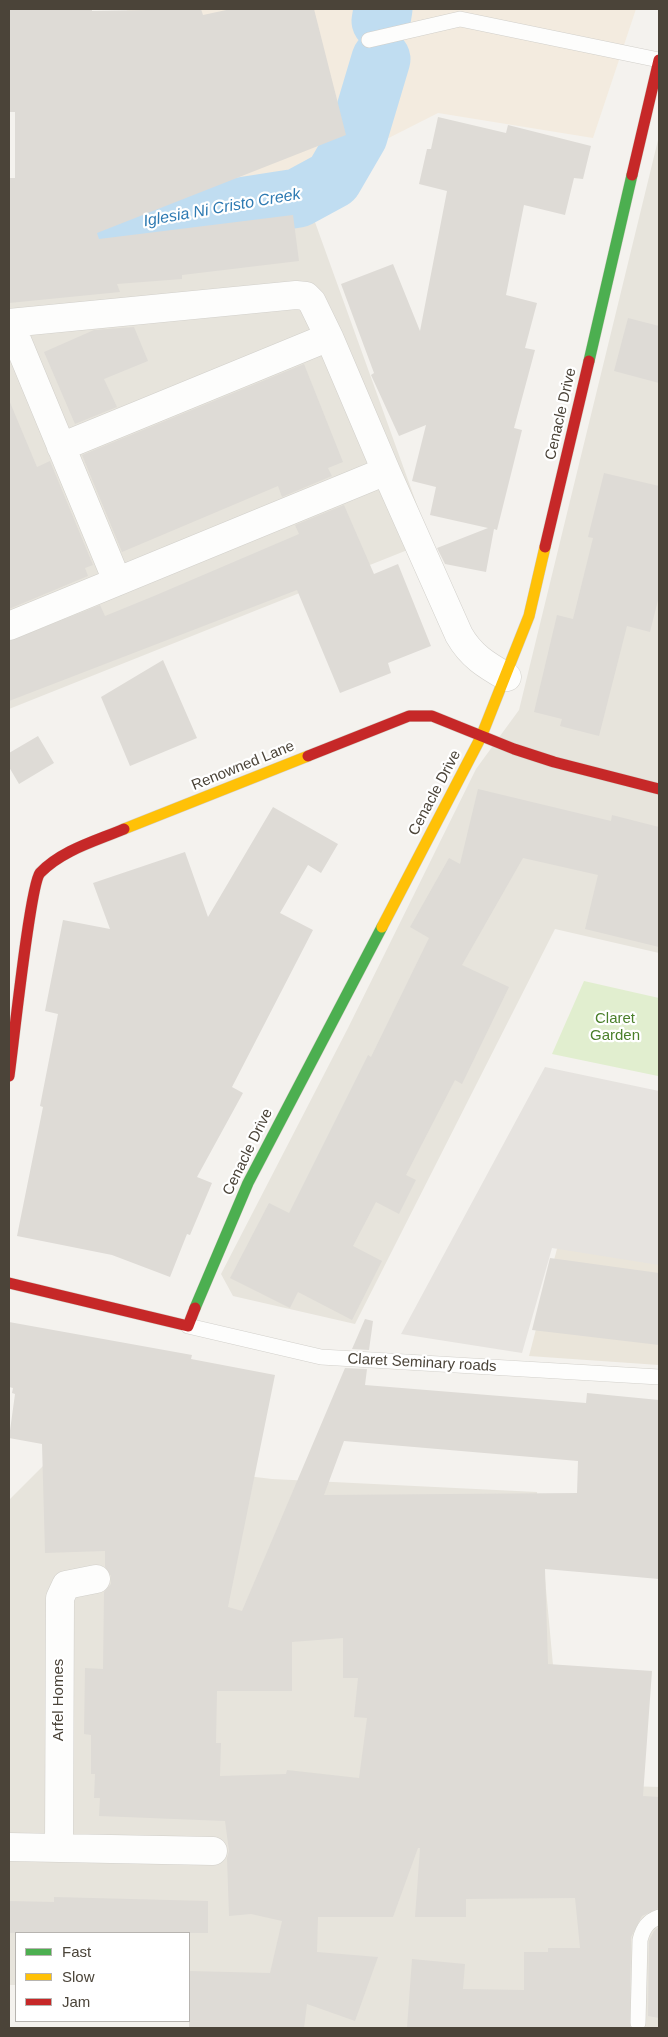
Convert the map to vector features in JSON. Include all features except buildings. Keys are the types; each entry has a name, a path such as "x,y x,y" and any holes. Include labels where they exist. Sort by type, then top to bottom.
{"street":[{"name":"Cenacle Drive","path":"188,1326 248,1183 481,736 507,677 529,616 659,60"},
{"path":"117,581 9,323 296,295 306,296 312,302 329,337 386,472 459,635 468,651 481,662 507,677"},
{"path":"61,447 329,337"},
{"path":"9,626 386,472"},
{"name":"Renowned Lane","path":"9,1076 31,909 39,874 68,852 409,716 432,716 554,762 659,789"},
{"path":"9,1283 188,1326"},
{"name":"Arfel Homes","path":"59,1848 60,1598 66,1585 96,1579"},
{"path":"9,1847 213,1851"}],"lane":[{"path":"369,40 460,19 659,60"},
{"name":"Claret Seminary roads","path":"188,1326 321,1357 659,1377"},
{"path":"638,2023 640,1940 642,1930 649,1922 659,1917"}],"shaded area":[{"path":"127,9 636,9 593,138 438,113 365,150 311,181 171,202"},
{"path":"659,136 659,953 555,929 355,1324 233,1296 221,1274 348,1028 476,769 519,710"},
{"path":"307,200 430,541 9,709 9,240"},
{"path":"545,1067 659,1091 659,1265 552,1248 522,1353 401,1334"},
{"path":"565,1218 659,1234 659,1365 529,1356"},
{"path":"56,1453 272,1479 537,1492 564,1784 659,1787 659,2028 241,2028 238,1985 190,1985 190,1932 15,1932 15,1985 9,1985 9,1500"}],"green space":[{"name":"Claret Garden","path":"584,981 659,998 658,1076 552,1054"}],"waterway":[{"name":"Iglesia Ni Cristo Creek","path":"381,21 383,9"},
{"name":"Iglesia Ni Cristo Creek","path":"9,243 298,198 333,179 358,136 381,59"}],"traffic: fast":[{"path":"589,361 632,175"},
{"path":"195,1308 248,1183 382,927"}],"traffic: slow":[{"path":"382,927 481,737 529,616 545,547"},
{"path":"124,829 308,756"}],"traffic: jam":[{"path":"632,175 659,60"},
{"path":"545,547 589,361"},
{"path":"308,756 409,716 432,716 514,749 554,762 659,789"},
{"path":"9,1076 27,935 36,884 40,873 58,858 69,852 124,829"},
{"path":"9,1283 188,1326 195,1308"}]}
